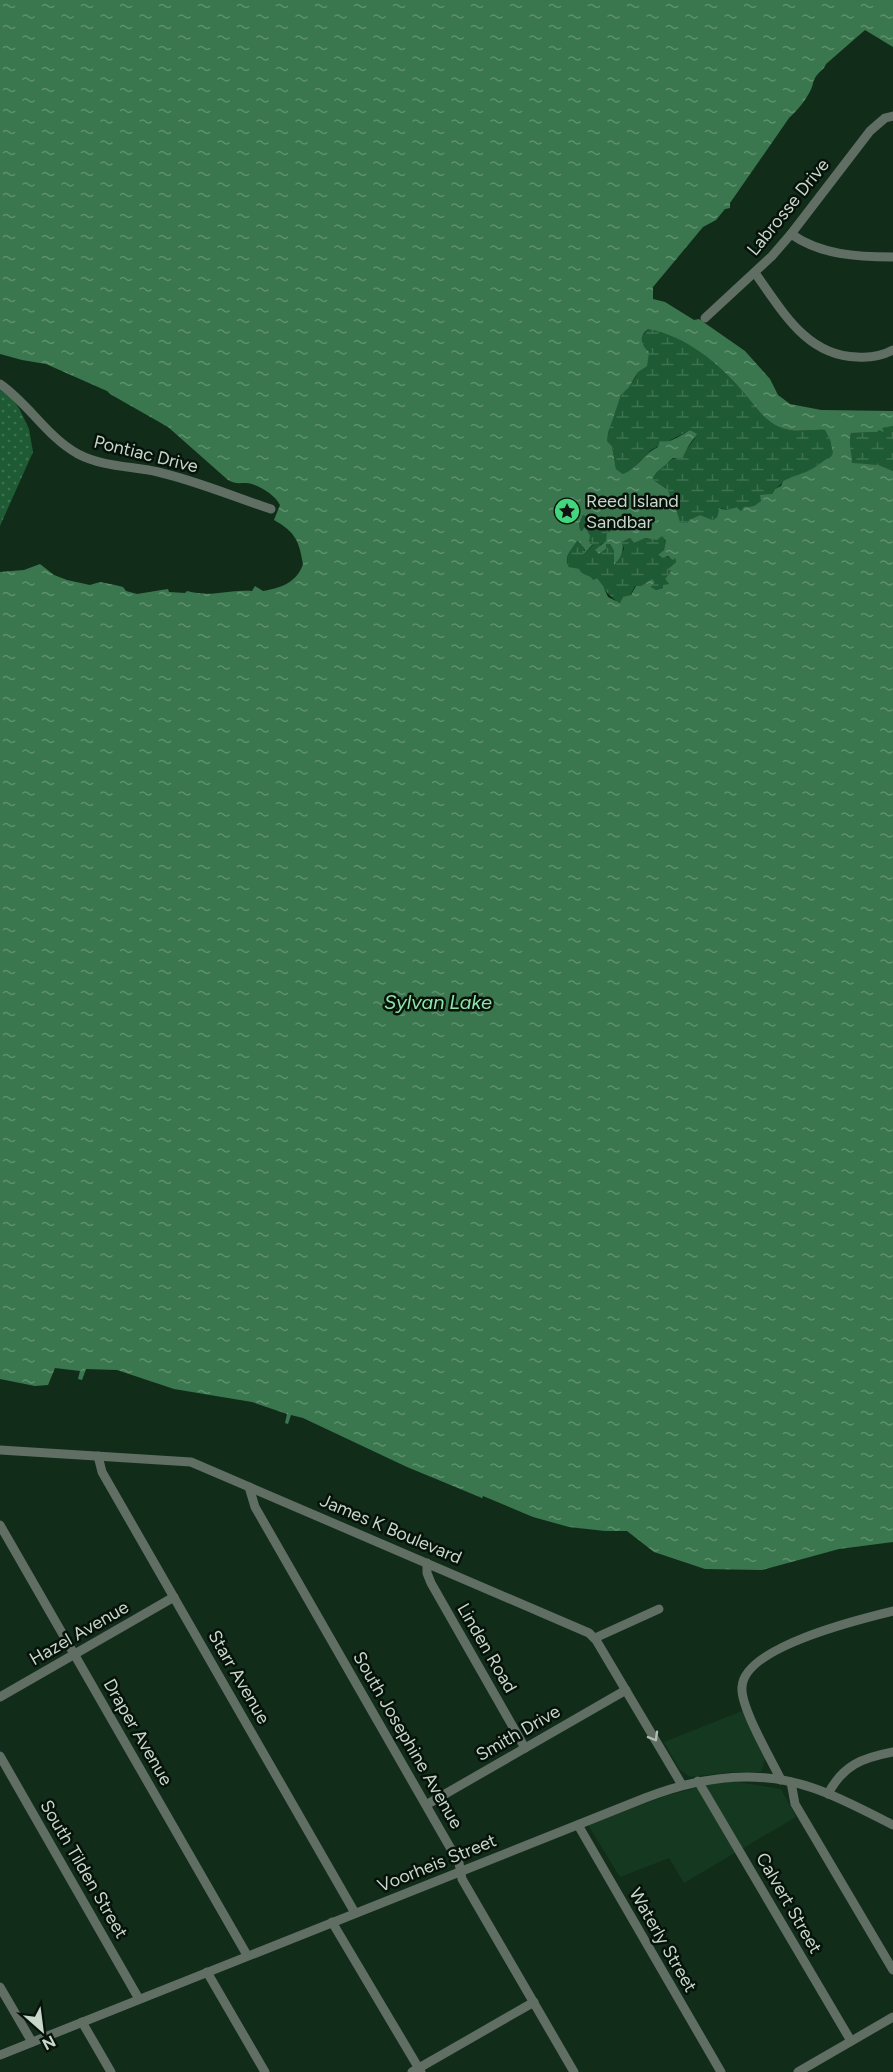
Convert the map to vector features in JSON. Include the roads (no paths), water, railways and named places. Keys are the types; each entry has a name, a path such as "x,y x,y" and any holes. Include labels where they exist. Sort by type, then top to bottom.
{"street":[{"name":"Labrosse Drive","path":"705,318 755,273 791,234 870,130 885,118 893,116"},
{"path":"791,234 808,244 841,255 893,257"},
{"path":"755,273 790,322 820,348 841,357 877,356 893,351"},
{"name":"Pontiac Drive","path":"0,384 57,439 83,456 108,465 164,474 271,509"},
{"name":"James K Boulevard","path":"0,1450 188,1461 589,1633 595,1638"},
{"name":"Starr Avenue","path":"98,1456 102,1472 355,1913"},
{"name":"South Josephine Avenue","path":"249,1486 255,1507 459,1863 462,1879 574,2072"},
{"name":"Draper Avenue","path":"0,1525 247,1955"},
{"name":"Linden Road","path":"427,1563 427,1573 431,1583 525,1748"},
{"name":"Hazel Avenue","path":"0,1697 174,1597"},
{"path":"659,1609 595,1638 682,1785"},
{"path":"893,1611 840,1625 771,1652 750,1668 744,1676 741,1687 745,1705 786,1781 795,1804 893,1970"},
{"name":"Smith Drive","path":"426,1805 626,1690"},
{"path":"828,1794 835,1780 854,1764 893,1752"},
{"name":"South Tilden Street","path":"0,1756 139,1999"},
{"name":"Voorheis Street","path":"0,2055 247,1955 682,1785 698,1781 748,1777 786,1781 812,1787 893,1825"},
{"name":"Calvert Street","path":"698,1781 851,2042"},
{"name":"Waterly Street","path":"578,1825 721,2072"},
{"path":"332,1922 417,2071 534,2002"},
{"path":"207,1972 265,2072"},
{"path":"0,1987 32,2042"},
{"path":"798,2072 893,2017"},
{"path":"82,2022 111,2072"}],"water":[{"name":"Sylvan Lake","path":"0,0 893,0 893,47 865,30 826,64 814,79 805,100 789,118 730,203 730,208 725,209 716,220 703,227 653,287 653,299 665,302 694,320 699,319 745,351 770,379 778,395 790,404 821,410 893,411 893,426 882,428 884,432 879,430 851,433 850,440 852,463 879,465 893,471 893,1542 839,1549 762,1570 705,1569 654,1552 627,1531 569,1527 533,1517 407,1467 303,1418 291,1415 288,1424 285,1423 287,1414 252,1402 174,1389 117,1370 86,1369 82,1380 78,1379 80,1371 55,1368 48,1385 35,1386 0,1379 0,572 24,570 40,564 54,575 67,580 90,585 100,582 123,587 126,591 137,594 168,589 169,592 185,593 187,591 212,594 252,591 255,586 263,591 276,588 287,584 297,576 303,564 295,538 274,520 280,505 268,492 252,484 235,483 228,480 168,427 107,391 46,364 0,354","holes":["648,329 688,344 712,361 734,381 763,416 773,424 791,430 825,430 830,440 833,454 831,457 812,469 783,481 772,494 760,495 761,501 754,506 744,507 741,511 737,507 726,510 718,508 717,517 713,520 700,515 687,523 680,523 668,490 652,479 673,458 682,458 697,434 690,430 672,440 660,441 658,447 623,474 616,469 612,446 607,441 621,395 638,372 647,366 649,352 642,338","583,515 595,524 613,530 607,533 606,541 595,550 599,554 606,549 606,544 610,544 614,551 614,565 620,558 622,542 630,538 634,543 645,538 657,540 662,536 666,541 664,550 658,555 663,558 668,556 673,560 675,558 676,562 667,570 671,571 665,579 669,584 656,590 651,587 655,582 652,579 641,586 636,586 631,595 623,597 620,603 608,597 597,578 593,580 579,569 569,567 567,557 576,542 578,541 584,548 585,551 582,551 584,554 593,544 589,541 590,536 585,527 582,531 580,530 579,524"]}],"place":[{"name":"Reed Island Sandbar","path":"567,511"}]}
